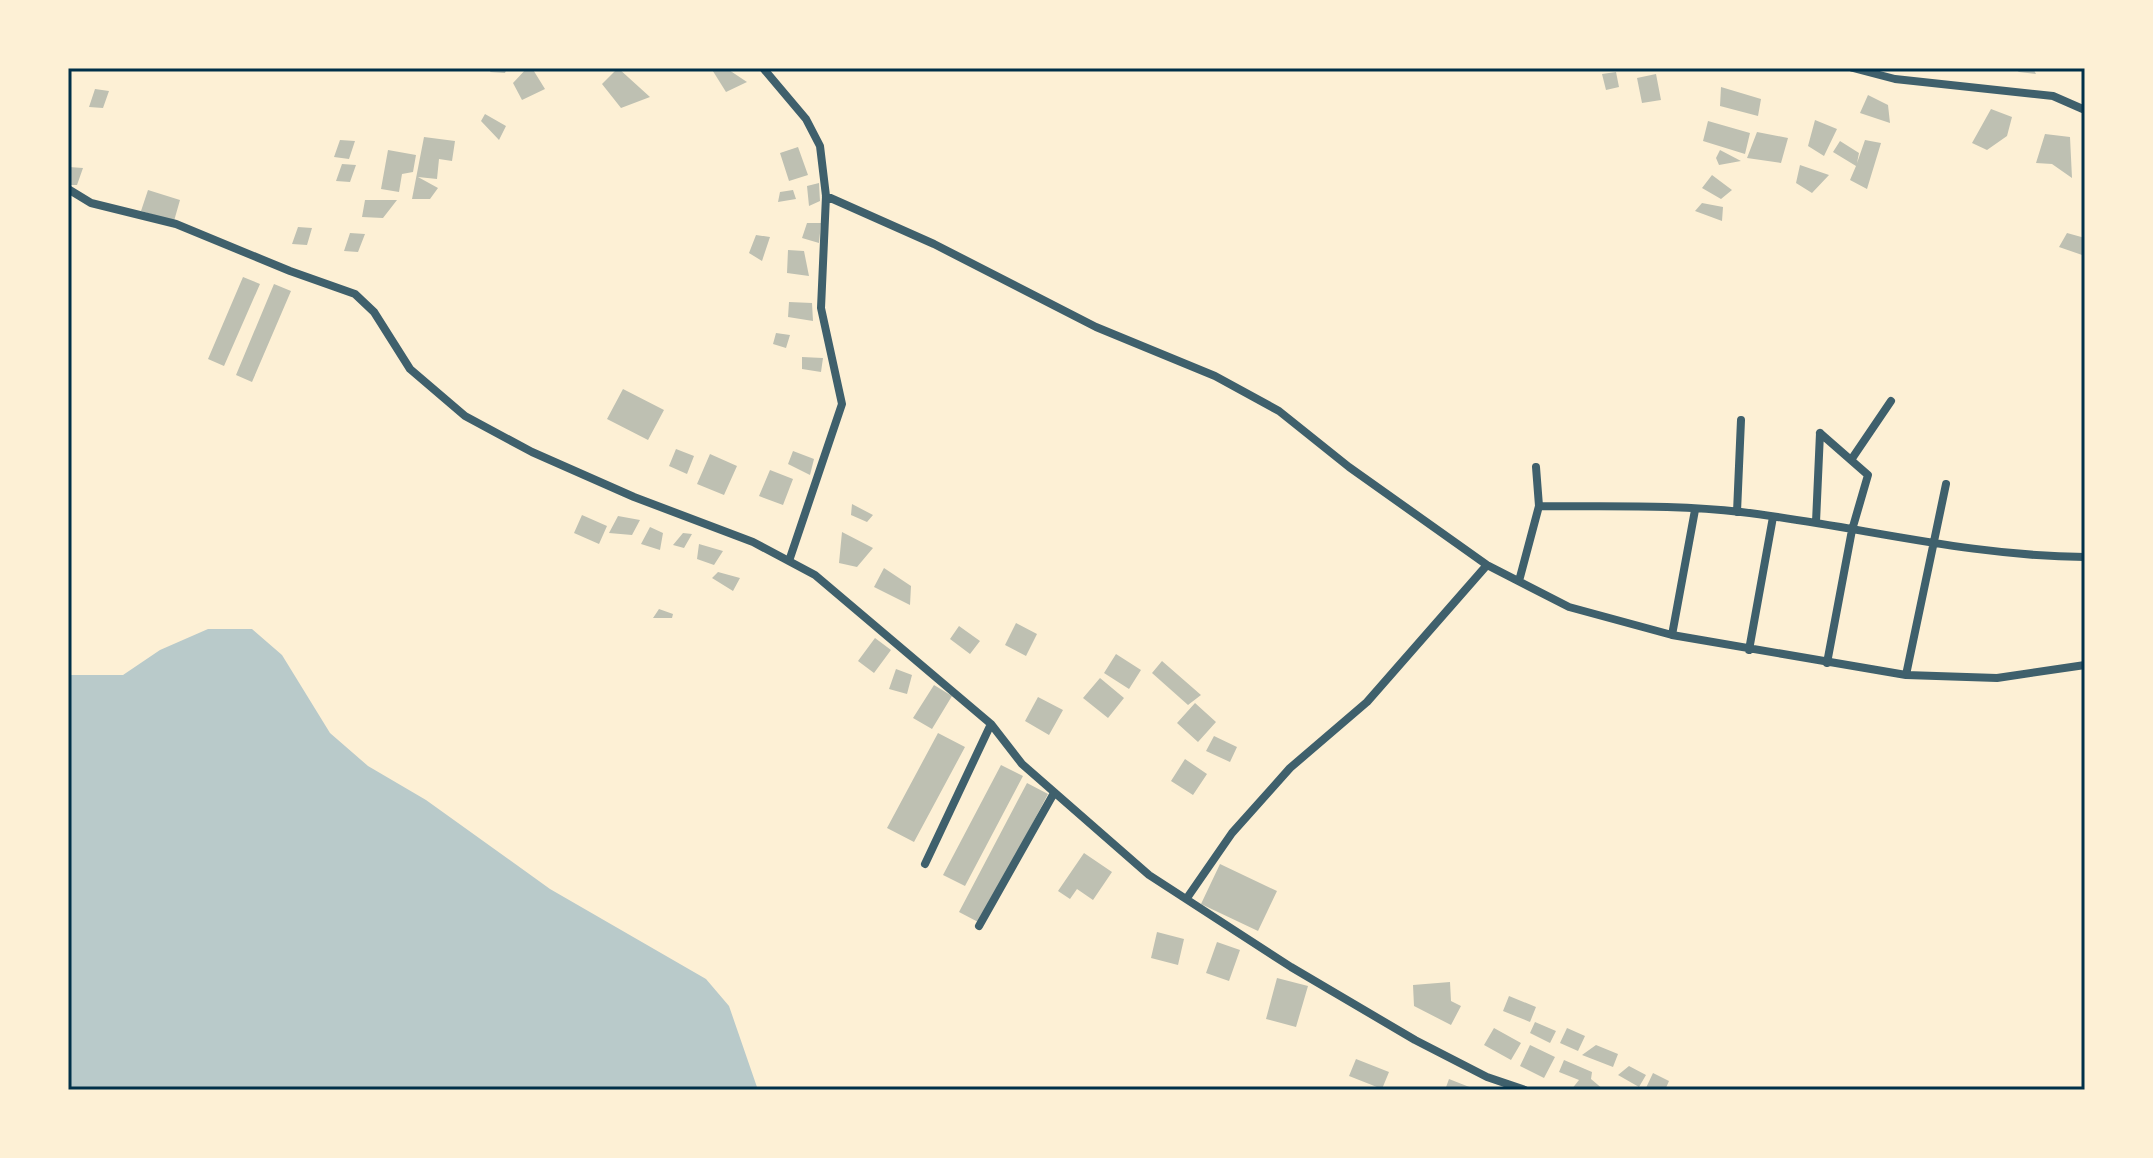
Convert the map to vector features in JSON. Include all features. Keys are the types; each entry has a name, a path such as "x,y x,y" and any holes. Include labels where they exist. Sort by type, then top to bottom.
{"street":[{"path":"763,68 820,146 826,196 821,308 842,404 789,561"},
{"path":"1853,68 1895,79 2053,96 2085,110"},
{"path":"68,189 91,203 176,224 355,294 374,312 410,369 465,416 532,452 634,497 753,542 815,575 991,724 1022,764 1149,875 1291,967 1415,1040 1487,1077 1525,1090"},
{"path":"826,196 934,244 1096,327 1215,376 1279,411 1349,467 1487,565 1569,607 1672,635 1906,675 1997,678 2085,665"},
{"path":"1851,460 1891,401"},
{"path":"1737,512 1741,420"},
{"path":"1816,522 1820,433 1868,475 1852,530 1827,663"},
{"path":"1519,581 1539,506 1536,467"},
{"path":"1906,675 1946,484"},
{"path":"1539,506 1737,512 1816,522 1932,546 2010,555 2085,557"},
{"path":"1672,635 1695,510"},
{"path":"1749,650 1773,517"},
{"path":"1187,898 1232,833 1270,790 1367,702 1487,565"},
{"path":"925,864 991,724"},
{"path":"979,926 1054,793"}],"shaded area":[{"path":"208,629 252,629 282,655 330,733 368,766 426,800 550,889 706,979 729,1006 758,1090 68,1090 68,675 123,675 160,650"}],"building":[{"path":"492,68 507,68 505,73 490,72"},
{"path":"527,68 532,68 545,89 522,100 513,83"},
{"path":"618,68 650,97 621,108 602,84"},
{"path":"711,68 726,68 747,82 726,92"},
{"path":"2013,68 2033,68 2036,74 2019,72"},
{"path":"1616,72 1619,87 1606,90 1602,74"},
{"path":"1656,74 1661,100 1642,103 1637,78"},
{"path":"1721,87 1761,99 1758,116 1720,106"},
{"path":"95,89 109,91 103,108 89,107"},
{"path":"1868,95 1888,105 1890,123 1860,113"},
{"path":"1991,109 2012,117 2007,136 1987,150 1972,143"},
{"path":"485,114 506,126 499,140 481,121"},
{"path":"1815,120 1837,129 1824,156 1808,146"},
{"path":"1708,121 1750,133 1745,154 1703,141"},
{"path":"1757,132 1788,138 1781,163 1747,158"},
{"path":"2045,134 2070,137 2072,178 2052,164 2036,163"},
{"path":"424,137 455,141 452,161 439,159 437,179 418,177 438,188 430,199 412,199"},
{"path":"340,140 355,141 349,159 334,157"},
{"path":"1865,140 1881,143 1867,189 1850,180 1856,166 1833,152 1840,141 1859,153 1857,163"},
{"path":"798,147 808,175 789,181 780,153"},
{"path":"388,150 416,155 413,172 402,174 399,192 381,189"},
{"path":"1720,150 1741,161 1719,165 1716,158"},
{"path":"342,164 356,165 350,182 336,181"},
{"path":"1800,165 1829,175 1812,193 1796,183"},
{"path":"69,167 83,168 77,185 68,185"},
{"path":"1712,175 1732,190 1721,199 1702,188"},
{"path":"819,183 820,201 809,206 807,186"},
{"path":"148,190 180,200 174,221 141,211"},
{"path":"793,190 796,199 778,202 780,192"},
{"path":"365,200 397,200 383,218 362,217"},
{"path":"1702,203 1723,207 1722,221 1695,211"},
{"path":"807,223 821,223 819,243 802,238"},
{"path":"298,227 312,228 307,245 292,244"},
{"path":"350,233 365,234 358,252 344,251"},
{"path":"2067,233 2085,238 2085,256 2059,247"},
{"path":"756,235 770,237 762,261 749,253"},
{"path":"788,250 804,251 809,276 787,273"},
{"path":"243,277 260,284 224,366 208,359"},
{"path":"274,284 291,291 252,382 236,375"},
{"path":"789,302 812,303 813,321 788,317"},
{"path":"776,333 790,335 786,348 773,344"},
{"path":"802,357 823,358 821,372 802,369"},
{"path":"623,389 664,410 648,440 607,419"},
{"path":"676,449 694,456 687,474 669,466"},
{"path":"793,451 814,459 810,475 788,464"},
{"path":"710,454 737,466 724,495 697,484"},
{"path":"770,470 793,479 783,505 759,496"},
{"path":"852,504 873,515 867,522 851,515"},
{"path":"582,515 607,526 599,544 574,533"},
{"path":"618,516 640,520 632,535 609,533"},
{"path":"650,527 663,533 660,550 641,544"},
{"path":"842,532 873,548 857,567 839,563"},
{"path":"683,533 692,534 684,548 673,545"},
{"path":"699,544 723,551 714,565 697,559"},
{"path":"884,568 911,586 910,605 874,587"},
{"path":"718,572 740,578 733,591 712,578"},
{"path":"659,609 673,614 672,618 653,618"},
{"path":"1016,623 1037,634 1026,656 1005,645"},
{"path":"959,626 980,641 970,654 950,639"},
{"path":"875,638 891,650 874,673 858,661"},
{"path":"1116,654 1141,670 1129,689 1104,673"},
{"path":"1162,661 1201,695 1188,705 1152,673"},
{"path":"896,669 912,675 907,694 889,689"},
{"path":"1100,678 1124,698 1108,718 1083,698"},
{"path":"934,685 952,696 932,729 913,718"},
{"path":"1038,697 1063,710 1049,735 1025,721"},
{"path":"1195,703 1216,722 1198,742 1177,723"},
{"path":"938,733 965,747 914,842 887,828"},
{"path":"1214,736 1237,747 1230,762 1206,751"},
{"path":"1185,759 1207,774 1193,795 1171,781"},
{"path":"1001,765 1023,776 965,886 943,875"},
{"path":"1027,783 1048,794 980,923 959,912"},
{"path":"1084,853 1112,872 1093,900 1077,889 1070,899 1058,891"},
{"path":"1220,864 1277,891 1258,931 1201,904"},
{"path":"1157,932 1184,939 1178,965 1151,958"},
{"path":"1217,942 1240,950 1229,981 1206,973"},
{"path":"1277,978 1308,986 1296,1027 1266,1019"},
{"path":"1450,982 1451,1001 1461,1006 1451,1025 1414,1006 1413,985"},
{"path":"1509,996 1536,1007 1530,1022 1503,1011"},
{"path":"1535,1022 1556,1031 1550,1043 1530,1033"},
{"path":"1494,1028 1521,1043 1511,1060 1484,1045"},
{"path":"1567,1028 1585,1036 1578,1051 1560,1043"},
{"path":"1530,1045 1555,1057 1544,1078 1520,1066"},
{"path":"1596,1045 1618,1054 1613,1067 1582,1055"},
{"path":"1356,1059 1389,1072 1382,1089 1349,1076"},
{"path":"1564,1060 1592,1072 1591,1079 1604,1090 1571,1090 1579,1080 1559,1072"},
{"path":"1629,1066 1646,1075 1639,1087 1618,1075"},
{"path":"1653,1073 1669,1081 1665,1090 1645,1090"},
{"path":"1449,1079 1477,1090 1445,1090"}]}
